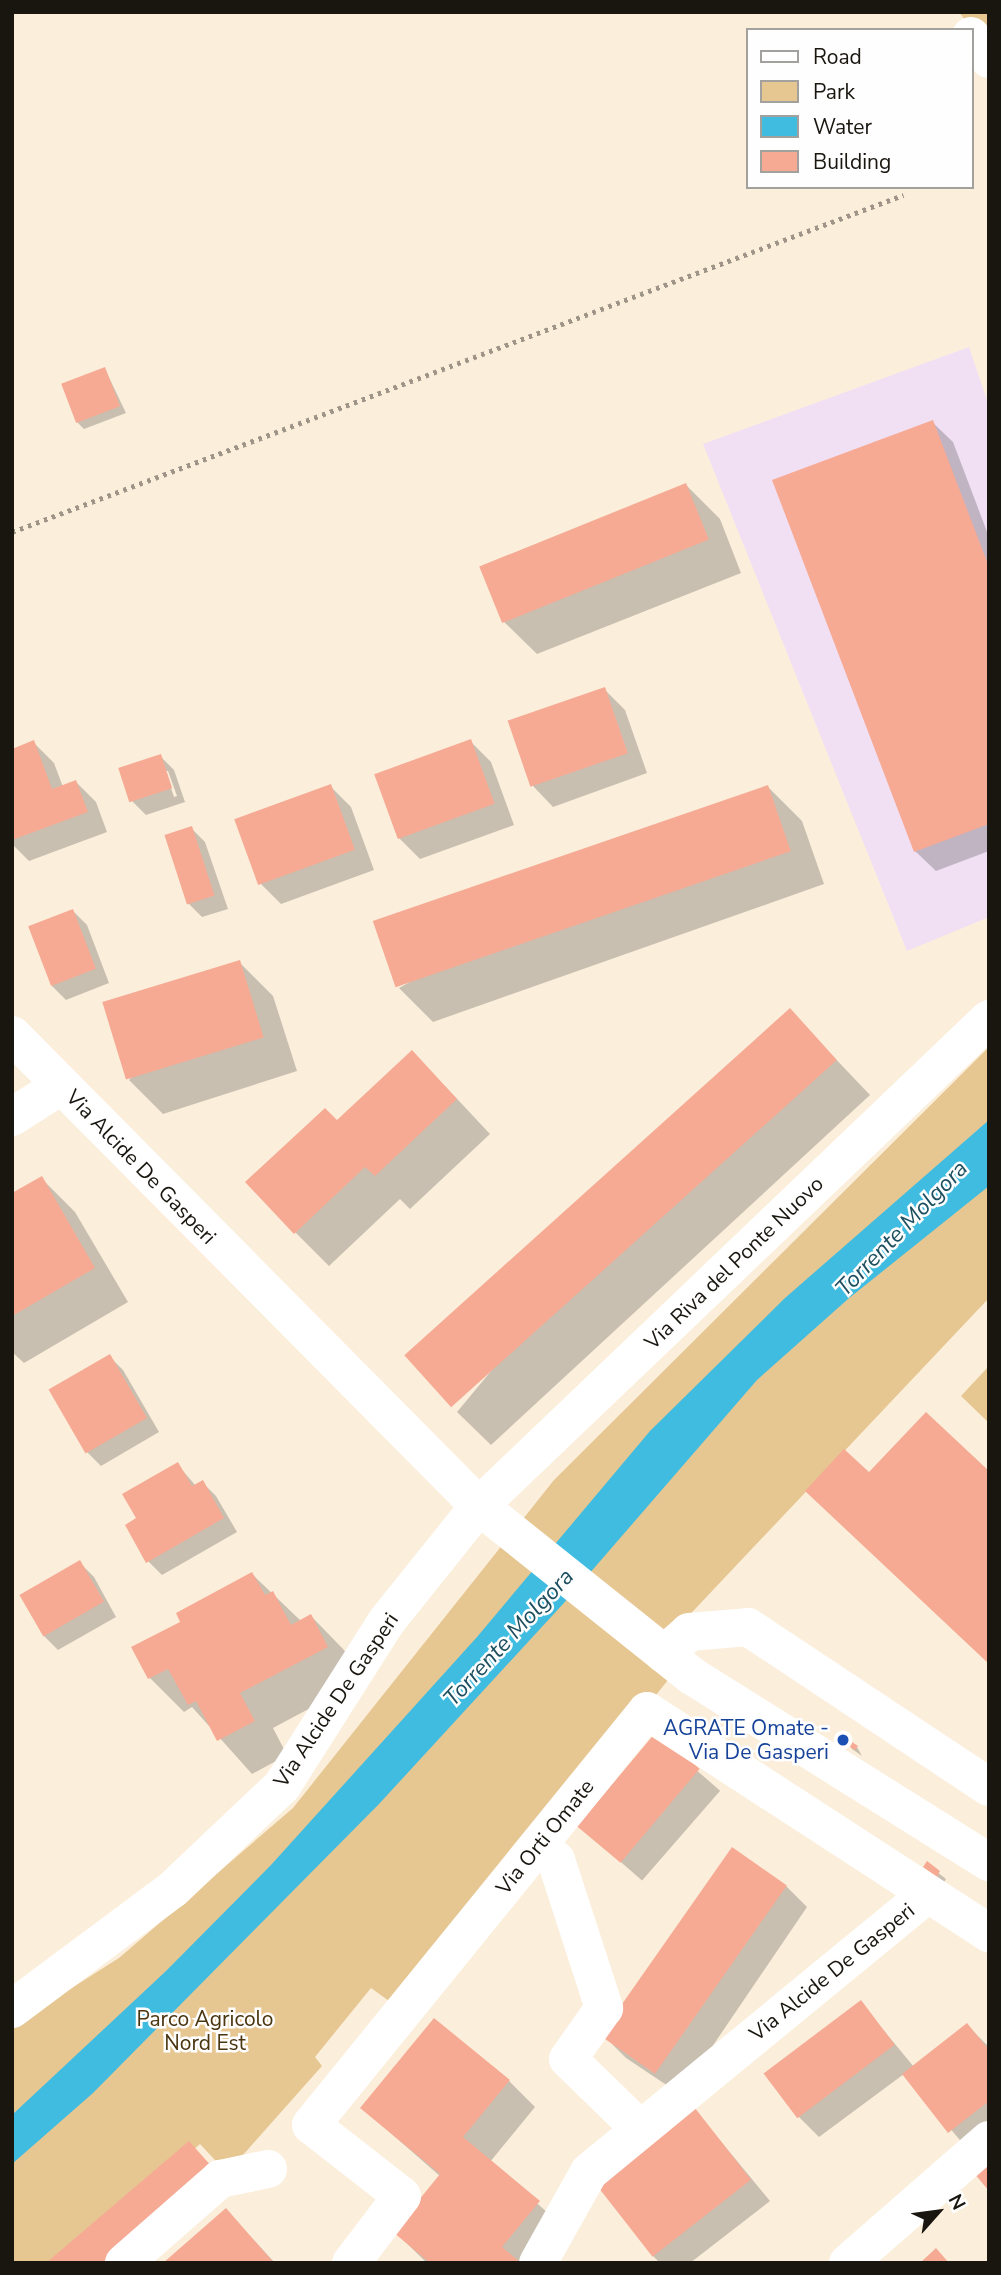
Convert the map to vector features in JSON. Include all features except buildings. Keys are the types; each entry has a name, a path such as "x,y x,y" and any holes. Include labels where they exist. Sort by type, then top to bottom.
{"street":[{"path":"953,12 965,28"},
{"path":"973,39 989,59"},
{"name":"Via Riva del Ponte Nuovo","path":"493,1517 989,1019"},
{"name":"Via Alcide De Gasperi","path":"12,1035 493,1517 652,1645 778,1734 989,1862"},
{"path":"12,1116 62,1085"},
{"name":"Via Alcide De Gasperi","path":"12,2009 173,1889 282,1786 386,1622 493,1517"},
{"path":"652,1645 689,1632 748,1627 989,1787"},
{"name":"Via Orti Omate","path":"351,2263 402,2196 311,2125 647,1711 989,1933"},
{"path":"537,1846 556,1860 604,2008 568,2059 640,2129"},
{"name":"Via Alcide De Gasperi","path":"538,2263 589,2172 927,1894"},
{"path":"848,2263 989,2140"},
{"path":"124,2263 220,2179 268,2169"}],"path":[{"path":"12,531 903,195"}],"shaded area":[{"path":"969,347 989,406 989,917 907,951 703,444"}],"green space":[{"path":"959,12 989,12 989,52 973,28"},
{"name":"Parco Agricolo Nord Est","path":"989,1047 989,1298 680,1625 692,1650 403,2011 371,1988 315,2057 322,2066 227,2173 200,2144 66,2263 12,2263 12,2026 119,1958 293,1808 554,1480"},
{"path":"989,1366 989,1423 961,1396"}],"water":[{"name":"Torrente Molgora","path":"989,1120 989,1186 848,1299 757,1380 563,1604 379,1804 93,2093 12,2164 12,2115 166,1971 271,1865 477,1637 650,1431 785,1298"}],"place":[{"name":"AGRATE Omate - Via De Gasperi","path":"843,1740"}]}
